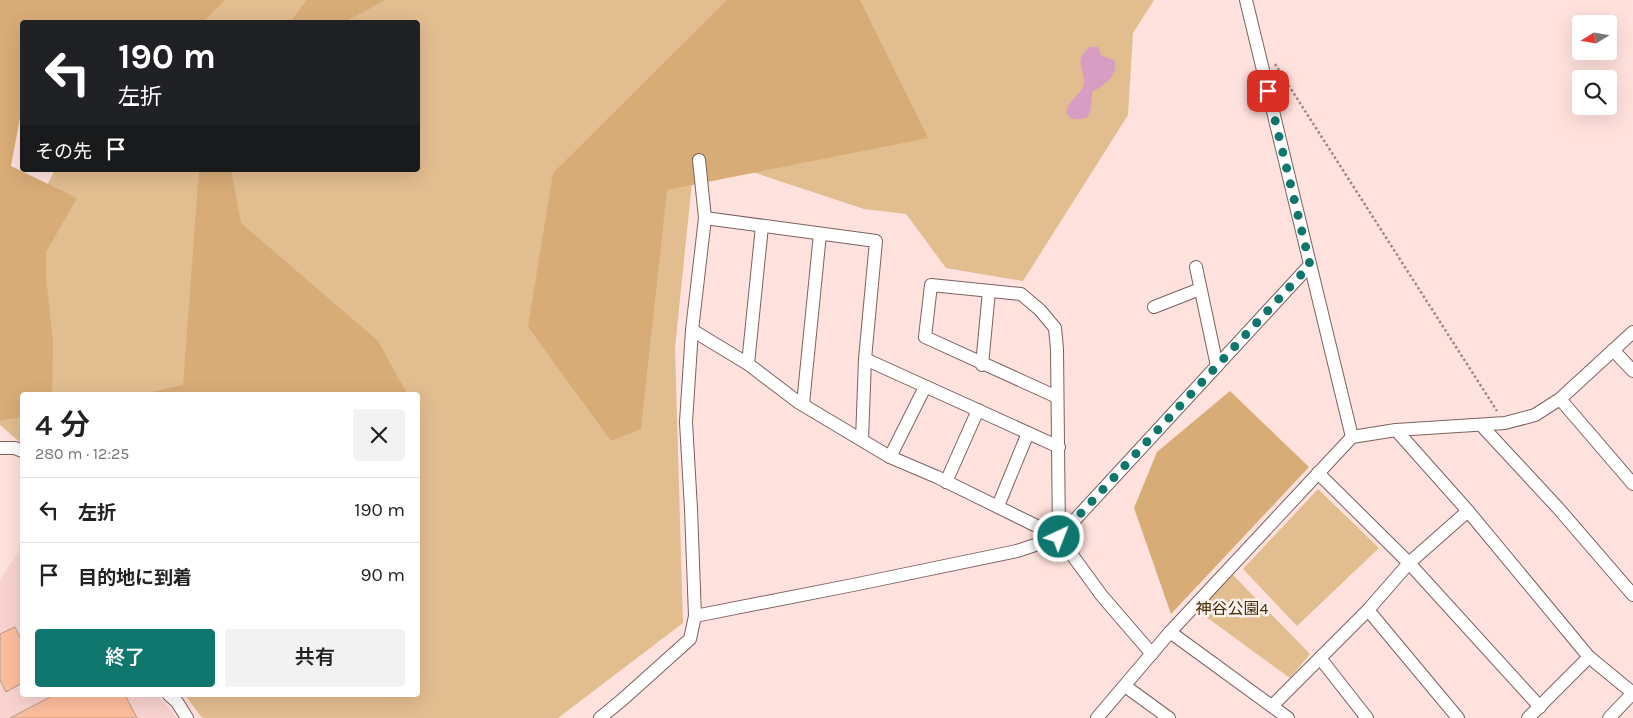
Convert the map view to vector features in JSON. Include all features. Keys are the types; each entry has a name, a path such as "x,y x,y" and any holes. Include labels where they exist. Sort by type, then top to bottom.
{"street":[{"path":"1246,0 1352,438"},
{"path":"600,718 690,639 695,616 692,509 686,422 692,330 705,218 699,160"},
{"path":"705,218 876,241 865,360 862,440"},
{"path":"748,364 762,226"},
{"path":"803,404 820,234"},
{"path":"695,616 1017,551 1059,537 1310,265"},
{"path":"1196,266 1217,366"},
{"path":"1057,397 982,365 925,337 931,284 1021,294 1040,310 1055,328 1059,447 1059,537"},
{"path":"1154,307 1200,288"},
{"path":"982,365 989,291"},
{"path":"692,330 748,364 803,404 890,457 998,506 1059,537 1102,596 1152,654"},
{"path":"1097,718 1170,632 1352,438 1396,430 1505,423 1535,415 1560,399 1633,332"},
{"path":"1613,350 1633,371"},
{"path":"865,360 1059,447"},
{"path":"890,457 925,387"},
{"path":"1560,399 1633,484"},
{"path":"946,482 978,410"},
{"path":"1481,424 1632,593"},
{"path":"1396,430 1468,511 1589,657 1633,693 1609,718"},
{"path":"998,506 1028,433"},
{"path":"0,448 14,448 20,450"},
{"path":"1318,474 1409,563 1540,707"},
{"path":"1272,706 1368,610 1409,563 1468,511"},
{"path":"1368,610 1458,718"},
{"path":"1170,632 1288,718"},
{"path":"1528,718 1589,657"},
{"path":"1320,658 1367,718"},
{"path":"1125,686 1169,718"},
{"path":"171,697 177,702 187,718"}],"path":[{"path":"1271,57 1505,423"}],"shaded area":[{"path":"0,0 225,0 205,20 20,20 20,118 11,166 77,198 46,252 46,277 53,342 52,391 54,392 20,392 20,417 0,421"},
{"path":"307,0 386,0 348,20 292,20"},
{"path":"727,0 860,0 928,138 667,190 641,429 611,441 528,327 553,173"},
{"path":"1090,47 1098,47 1101,55 1115,61 1114,72 1109,80 1092,92 1090,114 1083,119 1070,118 1066,112 1083,86 1084,76 1081,60"},
{"path":"199,172 232,172 241,223 378,341 406,392 152,392 183,385"},
{"path":"1230,391 1309,467 1171,614 1134,508 1157,452"},
{"path":"20,549 20,697 159,697 177,718 0,718 0,580"}],"green space":[{"path":"176,0 1154,0 1133,33 1128,115 1023,281 946,268 906,214 864,209 695,153 675,348 683,623 558,718 202,718 186,697 420,697 420,392 20,392 20,442 0,425 0,275 54,172 420,172 420,20 158,20"},
{"path":"1318,489 1379,548 1297,626 1243,569"},
{"name":"神谷公園4","path":"1232,574 1310,654 1290,678 1198,611"}],"building":[{"path":"15,627 20,637 20,684 6,692 0,680 0,634"},
{"path":"50,697 126,697 137,718 10,718"}],"route":[{"path":"1059,537 1310,265 1268,91"}]}
